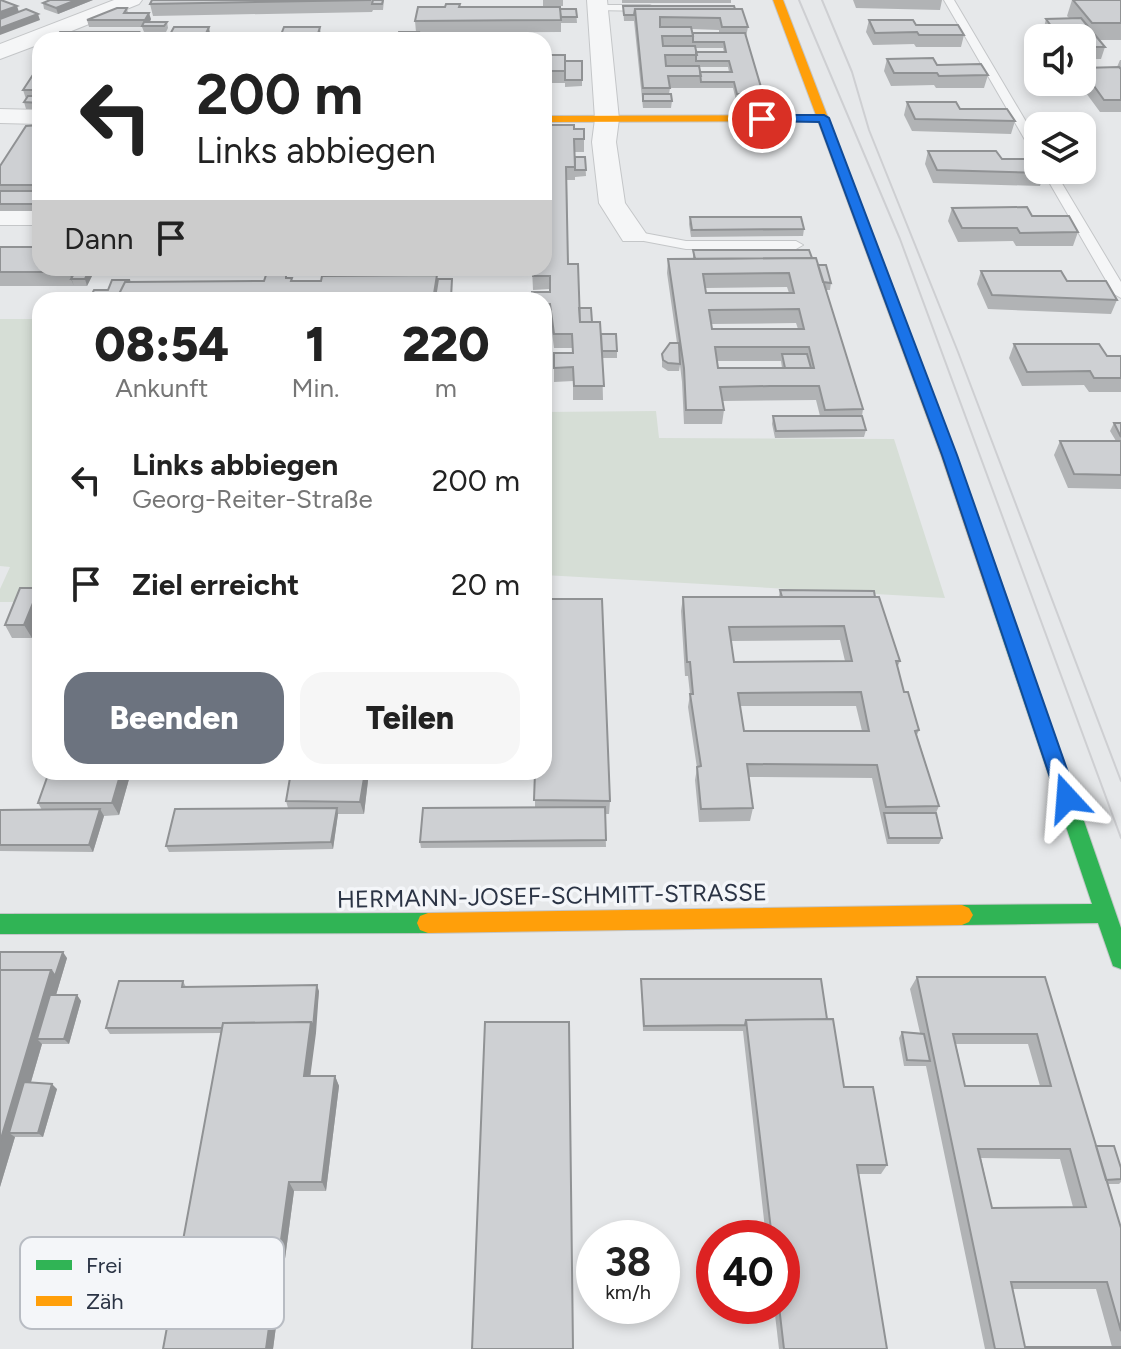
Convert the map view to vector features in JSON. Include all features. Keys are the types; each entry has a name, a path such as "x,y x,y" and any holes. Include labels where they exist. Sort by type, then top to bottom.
{"street":[{"path":"50,32 132,0"},
{"path":"778,0 954,469 1121,959"},
{"path":"597,4 607,119 604,142 612,203 633,235"},
{"path":"0,52 32,39"},
{"path":"0,116 32,117"},
{"path":"552,119 824,118"},
{"path":"0,217 32,217"},
{"name":"HERMANN-JOSEF-SCHMITT-STRASSE","path":"0,924 399,923 1105,913"}],"lane":[{"path":"949,0 1024,128"},
{"path":"597,4 656,8"},
{"path":"58,29 84,32"},
{"path":"1056,184 1121,294"},
{"path":"633,235 686,245 796,245"}],"shaded area":[{"path":"0,319 32,319 32,602 0,602 0,589 10,567 0,566"},
{"path":"656,411 659,438 894,439 945,598 552,575 552,412"}],"building":[{"path":"1,0 17,6 0,12"},
{"path":"76,0 56,8 43,3"},
{"path":"152,0 371,0 150,4"},
{"path":"1073,0 1121,0 1121,23 1092,23"},
{"path":"446,4 460,4 459,7 560,7 561,20 415,21 418,7 445,7"},
{"path":"623,6 734,6 735,9 635,9 634,15 624,15"},
{"path":"117,8 127,8 124,13 149,13 145,20 87,20"},
{"path":"26,9 38,14 0,28 0,19"},
{"path":"560,9 576,9 577,17 561,17"},
{"path":"635,9 742,9 748,27 722,27 720,18 660,17 660,27 691,27 693,36 662,36 663,46 695,46 697,55 665,55 666,66 699,66 701,76 668,76 670,88 643,88"},
{"path":"1081,18 1086,24 1050,24 1046,19"},
{"path":"869,20 913,20 916,25 958,25 964,35 875,33"},
{"path":"144,22 167,22 164,26 142,26"},
{"path":"174,27 209,27 207,32 171,32"},
{"path":"284,27 320,27 318,32 282,32"},
{"path":"693,33 745,33 763,94 737,94 734,82 701,82 700,72 732,72 729,61 696,61 696,52 726,52 724,42 693,42"},
{"path":"1096,36 1105,47 1096,47"},
{"path":"552,55 565,55 565,71 552,71"},
{"path":"933,58 937,65 981,64 988,75 894,73 887,59"},
{"path":"565,61 582,61 582,80 565,80"},
{"path":"1096,68 1121,69 1121,100 1104,100 1096,89"},
{"path":"32,76 32,90 23,90"},
{"path":"643,94 671,94 672,101 643,101"},
{"path":"907,102 956,102 960,109 1007,109 1015,121 915,119"},
{"path":"552,125 574,125 574,129 584,129 584,139 574,139 575,167 566,167 568,264 578,264 580,322 600,322 604,386 574,386 573,367 554,368 554,353 573,353 572,334 554,334 550,292"},
{"path":"26,126 32,126 32,185 0,185 0,166"},
{"path":"928,151 996,151 1002,159 1024,159 1024,172 937,170"},
{"path":"575,157 585,157 586,170 575,170"},
{"path":"0,191 32,191 32,204 0,204"},
{"path":"1027,207 1032,216 1069,216 1078,232 1020,233 1017,228 962,228 952,208"},
{"path":"690,217 801,217 804,229 692,230"},
{"path":"0,247 32,247 32,272 0,272"},
{"path":"693,250 809,250 812,258 695,259"},
{"path":"816,258 863,409 825,410 819,386 770,386 720,387 724,410 686,410 684,368 668,259","holes":["789,273 794,293 706,293 703,274","799,309 804,329 712,329 709,310","715,347 809,347 814,368 718,368"]},
{"path":"818,265 826,265 831,283 823,282"},
{"path":"981,271 1061,271 1067,281 1106,281 1117,300 992,295"},
{"path":"73,276 86,276 85,279 71,279"},
{"path":"266,276 286,276 292,278 291,281 321,281 322,276 437,276 434,292 120,292 125,282 264,281"},
{"path":"438,279 452,279 451,292 436,292"},
{"path":"112,280 130,280 125,282 120,292 93,292 108,290"},
{"path":"579,308 591,308 592,322 580,322"},
{"path":"601,334 616,334 617,351 602,351"},
{"path":"670,343 679,343 680,364 663,360 662,354"},
{"path":"1014,344 1099,344 1107,356 1121,356 1121,378 1094,378 1090,371 1027,372"},
{"path":"782,354 807,354 811,368 785,368"},
{"path":"773,416 862,416 866,430 776,431"},
{"path":"1114,423 1121,423 1121,437"},
{"path":"1060,441 1121,441 1121,475 1074,474"},
{"path":"20,588 32,588 32,605 24,625 5,625"},
{"path":"780,590 874,591 875,597 782,597"},
{"path":"683,597 879,597 900,661 896,661 904,692 908,692 919,730 915,731 939,806 886,807 877,765 747,764 753,808 701,809 697,767 701,766 690,694 693,694 690,662 687,662","holes":["844,626 852,661 734,662 729,627","861,692 869,731 744,731 738,693"]},
{"path":"552,599 602,599 610,801 534,800 535,780 552,780"},
{"path":"46,780 119,780 112,803 38,803"},
{"path":"290,780 364,780 360,802 286,801"},
{"path":"605,807 606,840 420,842 423,808"},
{"path":"337,808 331,842 166,846 175,809"},
{"path":"100,809 89,845 0,845 0,810"},
{"path":"884,813 936,813 942,838 889,838"},
{"path":"0,952 63,952 55,976 51,970 0,970"},
{"path":"0,970 51,970 0,1142"},
{"path":"917,977 1045,977 1121,1228 1121,1331 1107,1282 1011,1282 1025,1347 1121,1349 995,1349","holes":["953,1034 1037,1034 1051,1086 965,1086","978,1149 1070,1149 1086,1207 992,1208"]},
{"path":"641,979 821,979 827,1019 746,1020 745,1025 644,1026"},
{"path":"119,981 183,981 182,987 317,985 313,1027 311,1022 223,1023 222,1028 106,1028"},
{"path":"50,995 77,995 64,1039 37,1039"},
{"path":"833,1019 844,1087 873,1087 887,1165 857,1165 887,1349 784,1349 781,1324 800,1324 800,1220 770,1220 746,1020"},
{"path":"311,1022 304,1076 335,1076 322,1182 289,1182 281,1237 184,1237 223,1023"},
{"path":"485,1022 569,1022 573,1349 472,1349"},
{"path":"902,1032 924,1034 930,1061 907,1060"},
{"path":"24,1082 52,1084 38,1133 9,1133"},
{"path":"1096,1146 1114,1146 1121,1179 1106,1180"},
{"path":"167,1329 269,1329 266,1349 163,1349"}],"tram line":[{"path":"799,0 900,239 1121,838"},
{"path":"822,0 852,72 869,130 958,352 1121,781"}],"traffic: fast":[{"path":"1002,610 1121,959"},
{"path":"962,915 1105,913"},
{"path":"0,924 428,923"}],"traffic: slow":[{"path":"778,0 949,455 1002,610"},
{"path":"552,119 824,118"},
{"path":"428,923 962,915"}],"route":[{"path":"762,119 824,118 949,455 1067,798"}]}
